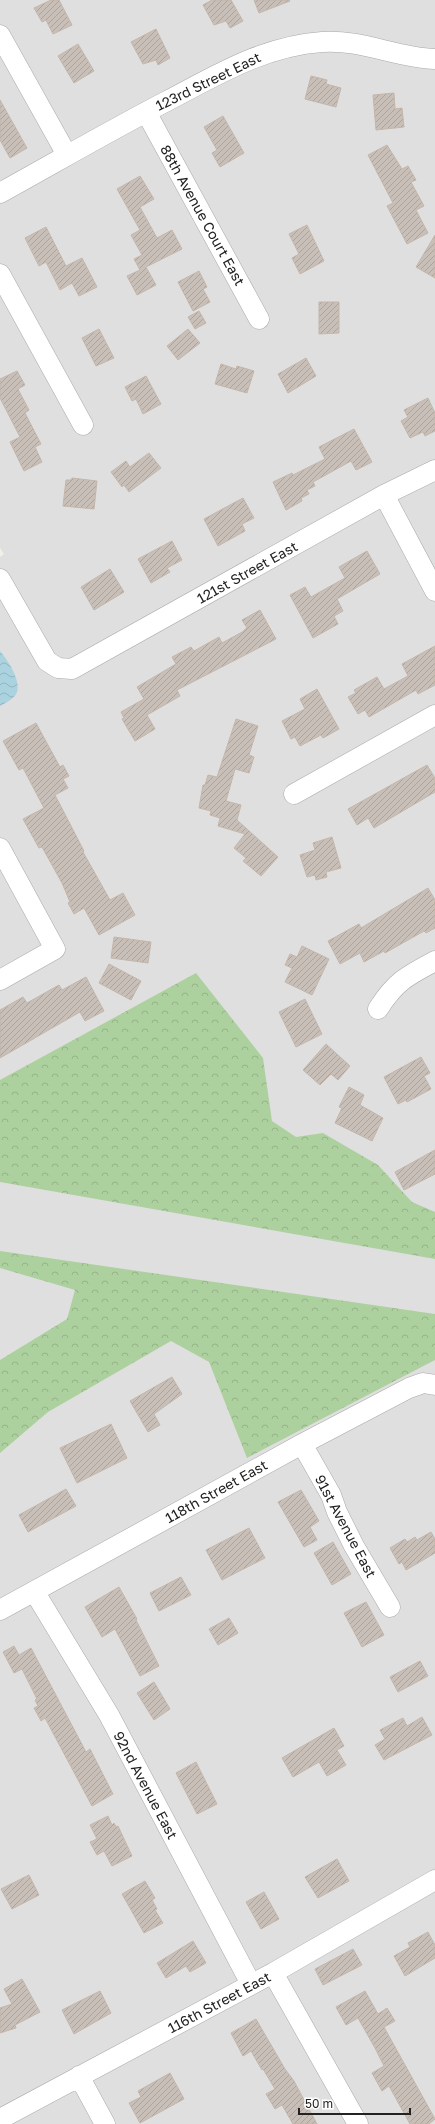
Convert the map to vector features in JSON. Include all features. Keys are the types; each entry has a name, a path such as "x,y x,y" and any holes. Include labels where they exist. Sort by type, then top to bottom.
{"street":[{"path":"0,35 6,58 67,155"},
{"name":"123rd Street East","path":"0,193 146,112 247,59 304,44 324,42 357,44 435,59"},
{"name":"88th Avenue Court East","path":"146,112 259,319"},
{"path":"0,274 83,425"},
{"name":"121st Street East","path":"1,584 47,661 58,668 72,669 384,495 435,470"},
{"path":"384,495 435,591"},
{"path":"294,794 435,715"},
{"path":"0,848 55,949 0,980"},
{"path":"378,1009 391,989 409,975 435,961"},
{"name":"118th Street East","path":"0,1610 302,1444 409,1388 423,1383 435,1385"},
{"name":"91st Avenue East","path":"302,1444 331,1495 337,1512 354,1546 390,1607"},
{"name":"92nd Avenue East","path":"34,1591 109,1715 252,1984"},
{"name":"116th Street East","path":"0,2119 273,1973 435,1880"},
{"path":"273,1973 358,2124"},
{"path":"79,2076 105,2124"}],"shaded area":[{"path":"0,0 435,0 435,2124 0,2124 0,557 4,554 0,548"}],"green space":[{"path":"196,973 263,1058 272,1121 296,1137 323,1133 378,1165 412,1202 435,1212 435,1259 0,1182 0,1080"},
{"path":"0,1251 435,1314 435,1360 247,1458 209,1362 171,1341 48,1412 0,1453 0,1360 67,1319 75,1290 0,1268"}],"water":[{"path":"0,651 13,670 18,687 14,697 0,706"}],"building":[{"path":"51,0 59,0 72,25 53,34 46,20 42,22 34,8"},
{"path":"212,0 231,0 243,21 230,28 226,21 214,25 203,5"},
{"path":"254,0 289,0 290,1 259,13"},
{"path":"156,29 170,58 158,65 156,60 143,64 131,42"},
{"path":"78,44 94,71 74,83 58,56"},
{"path":"311,76 327,80 326,84 341,88 336,107 305,99"},
{"path":"394,93 395,109 402,108 404,127 376,130 373,95"},
{"path":"0,100 27,148 10,158 0,140"},
{"path":"223,116 244,153 220,167 212,153 217,150 204,127"},
{"path":"387,145 402,169 408,166 416,180 411,182 424,206 416,210 428,233 407,244 387,206 393,203 368,155"},
{"path":"140,176 154,199 140,207 157,238 172,230 182,249 146,267 156,285 137,295 127,276 140,270 134,259 142,255 131,235 140,230 117,189"},
{"path":"307,225 324,261 300,274 292,258 299,254 289,234"},
{"path":"46,227 66,266 82,258 97,287 79,296 72,283 60,290 46,262 39,266 25,238"},
{"path":"435,235 435,278 416,267"},
{"path":"199,271 207,287 203,289 210,302 193,311 178,282"},
{"path":"319,302 339,302 339,333 319,334"},
{"path":"199,311 206,323 195,329 188,317"},
{"path":"99,329 114,358 96,366 82,338"},
{"path":"188,329 200,343 178,360 167,346"},
{"path":"306,358 316,376 288,393 278,374"},
{"path":"221,364 236,369 237,366 254,371 247,393 215,384"},
{"path":"17,371 25,385 18,389 29,410 25,413 41,444 35,447 42,462 24,471 10,442 20,437 0,398 0,379"},
{"path":"146,376 161,404 143,414 136,399 132,401 125,387"},
{"path":"428,398 435,413 435,431 425,436 423,432 410,438 401,421 408,417 404,410"},
{"path":"354,429 372,462 356,470 351,461 313,482 315,486 307,490 309,494 301,498 302,501 286,510 273,482 292,473 293,475 325,459 319,447"},
{"path":"149,453 161,468 129,492 124,485 122,487 111,472 126,461 130,467"},
{"path":"72,478 97,481 94,509 63,506 66,480 71,480"},
{"path":"243,498 254,518 242,524 245,531 218,546 204,519"},
{"path":"172,541 182,560 167,568 170,572 151,583 138,559"},
{"path":"367,551 380,574 337,599 343,611 334,616 338,624 313,638 290,595 305,587 311,597 345,578 339,567"},
{"path":"110,569 124,592 94,610 81,587"},
{"path":"260,610 276,639 177,690 180,696 147,715 155,729 135,741 122,719 124,718 121,712 144,699 137,687 176,664 172,657 191,647 194,651 219,637 222,643 244,631 247,628 242,620"},
{"path":"435,646 435,685 418,694 416,690 369,717 365,710 358,714 348,697 356,693 354,690 377,677 384,689 408,676 402,664"},
{"path":"317,689 339,729 323,738 321,735 300,746 295,737 291,739 282,721 305,709 300,699"},
{"path":"236,719 258,726 249,755 254,757 249,773 235,769 226,801 241,805 237,820 278,857 261,876 243,861 246,858 234,848 245,834 218,826 220,818 210,815 211,811 199,808 203,785 205,785 208,775 217,777"},
{"path":"36,723 60,767 63,765 69,776 63,779 68,788 55,795 84,851 83,852 110,900 123,893 135,915 99,935 84,908 74,914 68,903 70,902 62,883 42,847 39,848 23,819 44,808 23,768 19,770 3,741"},
{"path":"427,765 435,778 435,792 374,828 368,818 357,825 348,809"},
{"path":"332,837 341,868 326,872 327,877 316,880 315,875 307,877 300,855 315,850 313,843"},
{"path":"428,888 435,900 435,928 426,933 424,931 385,953 384,951 364,962 360,953 340,964 328,941 359,924 361,928"},
{"path":"114,937 151,942 148,963 111,958"},
{"path":"302,946 329,959 312,995 285,982 292,968 285,965 290,954 297,957"},
{"path":"109,964 141,981 131,1000 99,983"},
{"path":"86,977 104,1011 85,1021 80,1012 0,1058 0,1010 23,997 27,1003 59,985 62,990"},
{"path":"305,999 322,1034 296,1047 279,1012"},
{"path":"326,1044 350,1066 338,1080 331,1074 320,1085 303,1070"},
{"path":"421,1057 430,1073 424,1076 431,1089 407,1102 406,1100 398,1104 384,1077"},
{"path":"349,1087 364,1095 360,1105 383,1118 372,1141 335,1123 342,1108 339,1107"},
{"path":"435,1150 435,1174 404,1190 395,1172"},
{"path":"172,1377 182,1394 154,1414 160,1425 148,1432 130,1401"},
{"path":"111,1424 127,1458 77,1483 60,1448"},
{"path":"66,1489 76,1506 28,1532 19,1515"},
{"path":"301,1490 319,1521 310,1527 317,1540 304,1547 278,1502"},
{"path":"249,1528 265,1558 222,1580 206,1550"},
{"path":"431,1532 435,1539 435,1553 406,1570 402,1562 399,1564 390,1548 405,1539 407,1542 415,1537 417,1540"},
{"path":"333,1542 351,1574 332,1585 314,1553"},
{"path":"181,1577 191,1595 159,1611 150,1593"},
{"path":"119,1587 137,1619 136,1620 159,1666 140,1676 115,1629 102,1637 85,1607"},
{"path":"366,1602 384,1635 362,1647 344,1613"},
{"path":"229,1618 238,1633 218,1645 209,1629"},
{"path":"14,1646 19,1655 31,1648 86,1752 90,1749 113,1794 92,1806 45,1718 41,1721 34,1708 38,1706 35,1700 37,1699 22,1669 14,1673 3,1652"},
{"path":"420,1661 428,1676 398,1692 390,1677"},
{"path":"154,1682 170,1709 154,1720 137,1693"},
{"path":"422,1717 432,1735 384,1760 375,1745 385,1739 380,1730 403,1718 407,1726"},
{"path":"334,1728 344,1746 337,1750 346,1765 327,1776 319,1762 293,1777 282,1758"},
{"path":"196,1762 217,1804 197,1814 176,1773"},
{"path":"108,1816 112,1825 114,1823 116,1827 118,1826 132,1856 112,1866 104,1851 97,1855 90,1842 97,1839 90,1825"},
{"path":"337,1859 349,1881 318,1898 305,1877"},
{"path":"29,1875 39,1895 12,1909 1,1889"},
{"path":"145,1881 155,1898 152,1900 157,1909 155,1910 163,1923 144,1933 122,1894"},
{"path":"264,1892 279,1919 261,1929 246,1902"},
{"path":"428,1932 435,1945 435,1958 405,1976 394,1956 410,1947 408,1943"},
{"path":"193,1941 206,1963 190,1972 186,1966 166,1978 157,1963"},
{"path":"353,1949 362,1965 323,1985 315,1969"},
{"path":"22,1979 40,2012 15,2025 16,2028 0,2033 0,2008 12,2004 4,1989"},
{"path":"100,1991 111,2013 74,2034 62,2010"},
{"path":"365,1991 378,2014 387,2008 395,2021 384,2027 435,2119 429,2124 410,2124 389,2086 382,2091 372,2073 384,2066 375,2048 358,2018 346,2025 336,2007"},
{"path":"256,2019 285,2069 294,2081 317,2124 293,2124 282,2105 275,2109 266,2094 275,2089 263,2069 262,2070 251,2051 243,2056 231,2033"},
{"path":"170,2073 184,2099 140,2123 129,2103 141,2097 138,2091"}]}
